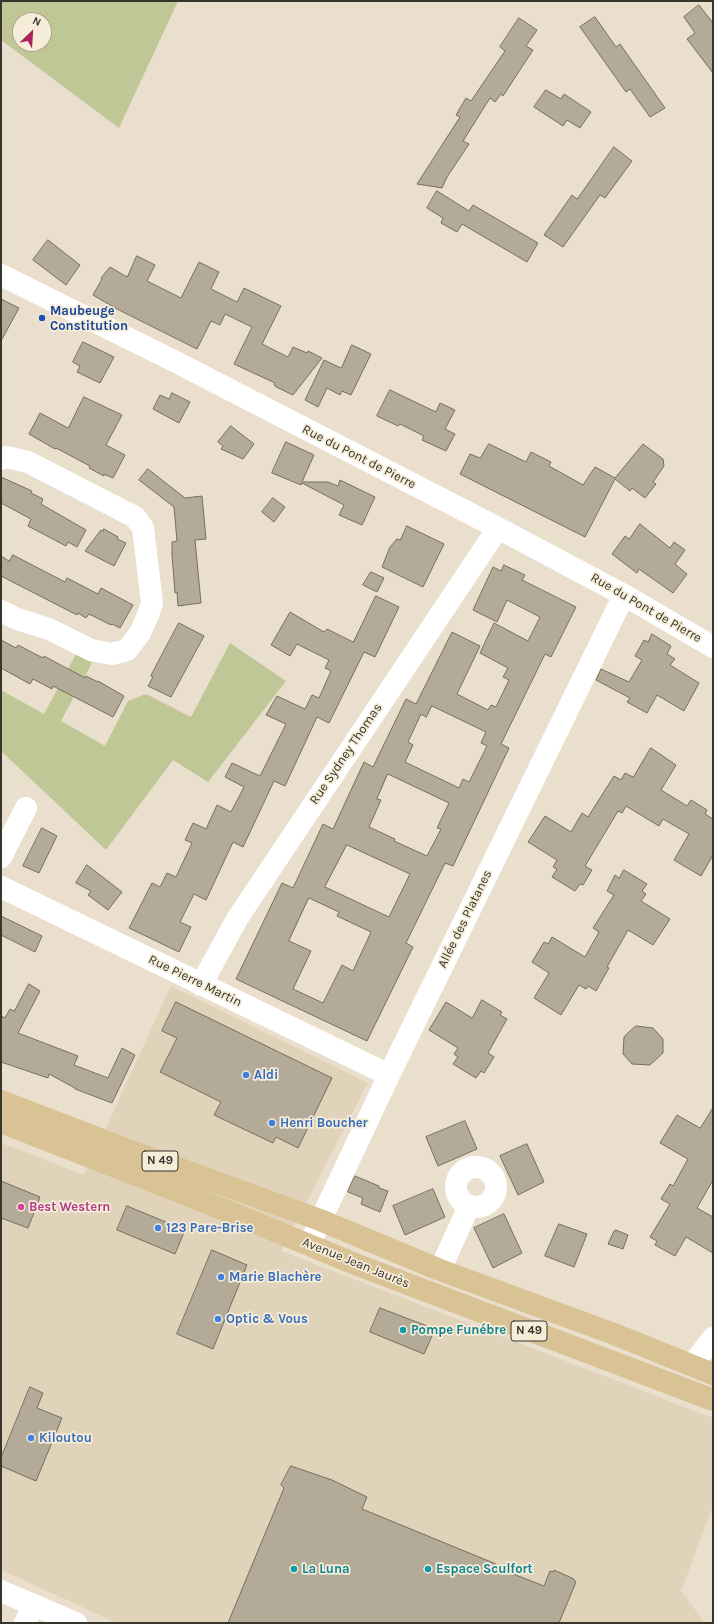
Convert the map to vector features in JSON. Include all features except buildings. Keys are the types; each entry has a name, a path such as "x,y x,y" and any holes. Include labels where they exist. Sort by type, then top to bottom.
{"main road":[{"name":"Avenue Jean Jaurès","path":"1,1101 122,1148 320,1220 440,1270 614,1334 713,1374"},
{"name":"Avenue Jean Jaurès","path":"1,1122 216,1206 356,1264 713,1400"}],"street":[{"name":"Rue du Pont de Pierre","path":"1,275 183,366 498,528 624,594 713,647"},
{"path":"1,459 7,457 28,462 135,517 143,528 152,603 140,633 127,650 112,654 91,650 49,629 17,620 1,610"},
{"name":"Rue Sydney Thomas","path":"201,985 237,919 498,528"},
{"name":"Allée des Platanes","path":"309,1245 389,1075 624,594"},
{"path":"1,857 26,808"},
{"name":"Rue Pierre Martin","path":"1,887 389,1075"},
{"path":"440,1270 469,1206"},
{"path":"692,1365 713,1338"},
{"path":"1,1591 30,1614 76,1623"}],"shaded area":[{"path":"171,986 368,1083 281,1251 713,1418 713,1506 681,1591 705,1623 117,1623 1,1570 1,1143 84,1175"}],"green space":[{"path":"1,1 178,1 119,128 17,52 52,52 52,12 12,12 12,48 1,40"},
{"path":"230,643 286,681 208,782 173,760 106,850 1,751 1,690 44,714 76,654 92,663 61,721 105,746 128,701 146,694 191,717"}],"place":[{"name":"Maubeuge Constitution","path":"42,318"},
{"name":"Aldi","path":"246,1075"},
{"name":"Henri Boucher","path":"272,1123"},
{"name":"Best Western","path":"21,1207"},
{"name":"123 Pare-Brise","path":"158,1228"},
{"name":"Marie Blachère","path":"221,1277"},
{"name":"Optic & Vous","path":"218,1319"},
{"name":"Pompe Funébre","path":"403,1330"},
{"name":"Kiloutou","path":"31,1438"},
{"name":"La Luna","path":"294,1569"},
{"name":"Espace Sculfort","path":"428,1569"}]}
